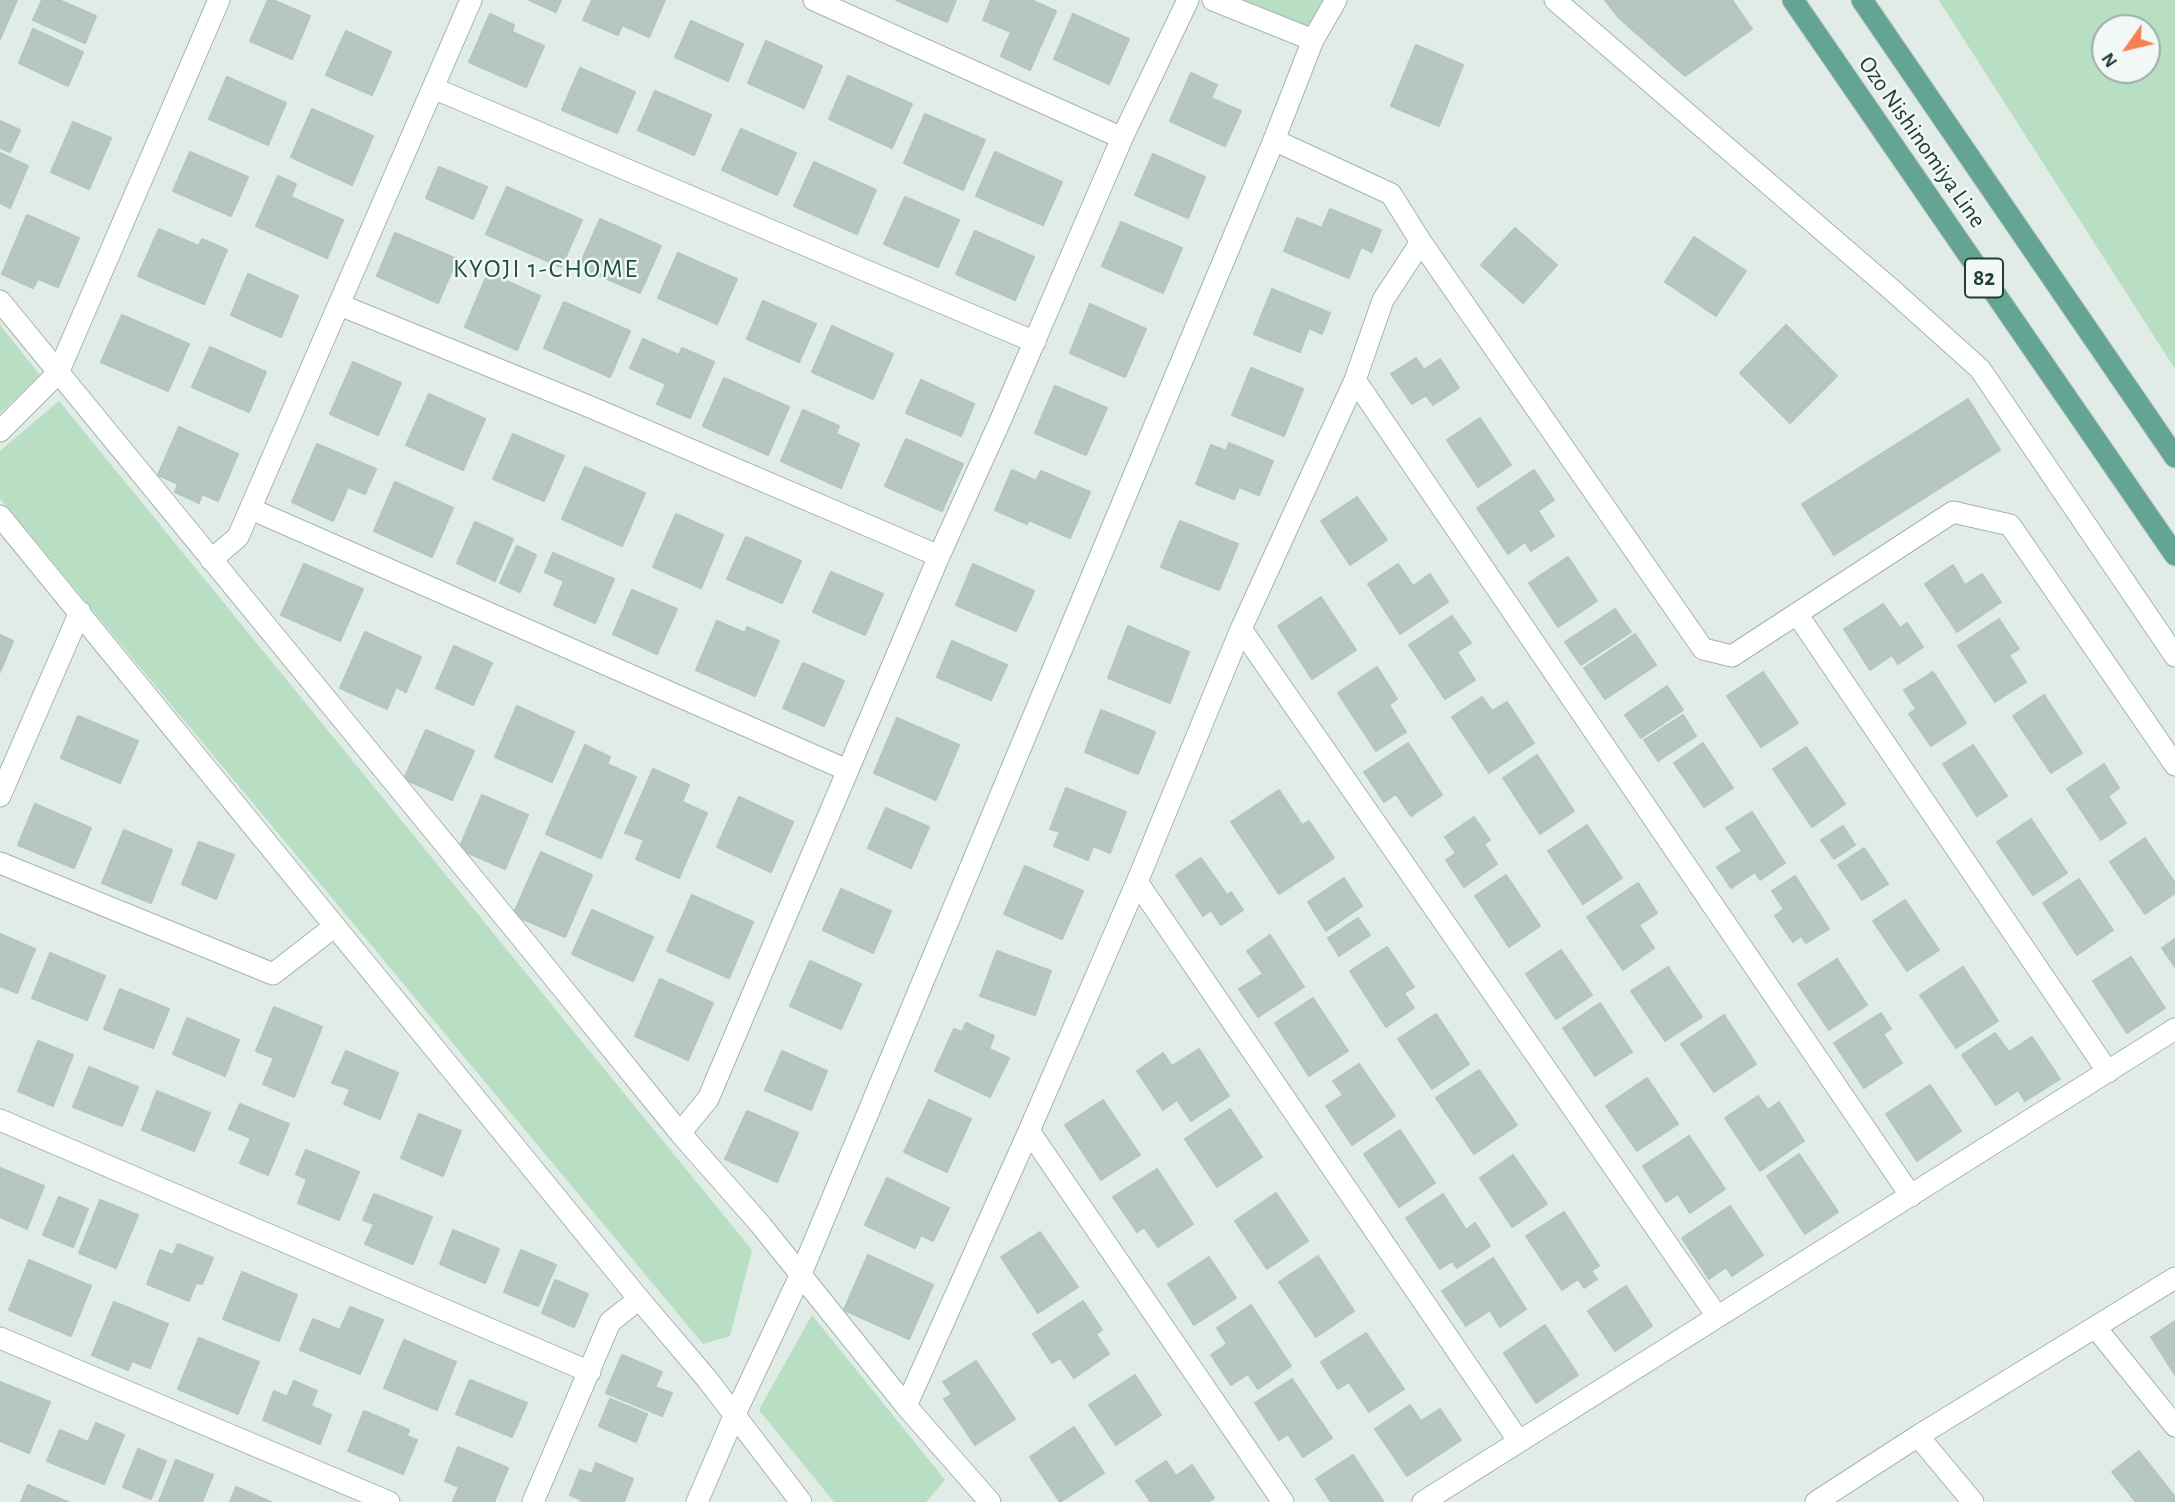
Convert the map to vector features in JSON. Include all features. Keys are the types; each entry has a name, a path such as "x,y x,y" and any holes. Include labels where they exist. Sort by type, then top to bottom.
{"main road":[{"name":"Ozo Nishinomiya Line","path":"1793,0 2175,555"},
{"name":"Ozo Nishinomiya Line","path":"1862,0 2175,457"}],"street":[{"path":"0,431 58,373 219,0"},
{"path":"211,560 238,537 471,0"},
{"path":"814,0 1122,138"},
{"path":"680,1133 708,1099 939,556 1035,342 1122,138 1188,0"},
{"path":"1213,0 1314,40"},
{"path":"697,1502 800,1276 1314,40 1336,0"},
{"path":"1555,0 1980,369 2175,656"},
{"path":"433,88 1035,342"},
{"path":"1274,141 1391,194 1421,242 1703,649 1732,656 1953,512 2010,524 2175,765"},
{"path":"906,1406 1137,883 1241,629 1355,380 1383,300 1421,242"},
{"path":"0,301 680,1133 760,1224 906,1406 990,1502"},
{"path":"340,305 588,406 939,556"},
{"path":"1355,380 1911,1196"},
{"path":"251,509 847,770"},
{"path":"0,516 735,1414 801,1502"},
{"path":"0,796 80,612"},
{"path":"1797,614 2108,1072"},
{"path":"1241,629 1717,1317"},
{"path":"0,863 273,974 335,926"},
{"path":"1137,883 1518,1440"},
{"path":"1423,1502 2175,1029"},
{"path":"0,1121 590,1372"},
{"path":"1029,1131 1283,1502"},
{"path":"1816,1502 2175,1278"},
{"path":"533,1502 610,1322 639,1299"},
{"path":"2096,1328 2175,1426"},
{"path":"0,1338 389,1502"},
{"path":"1918,1436 1973,1502"}],"green space":[{"path":"1218,0 1336,0 1313,40"},
{"path":"1939,0 2175,0 2175,369"},
{"path":"0,325 40,375 0,413"},
{"path":"59,401 752,1250 730,1336 703,1344 0,499 0,451"},
{"path":"812,1315 945,1480 926,1502 834,1502 759,1410"}],"building":[{"path":"0,0 17,0 0,39"},
{"path":"42,0 59,0 96,16 85,43 33,20"},
{"path":"268,0 310,16 292,59 250,41"},
{"path":"529,0 561,0 556,12"},
{"path":"592,0 665,0 649,37 622,25 618,35 583,20"},
{"path":"896,0 956,0 947,22"},
{"path":"991,0 1031,0 1056,11 1030,70 1001,56 1011,32 983,20"},
{"path":"1605,0 1732,0 1752,29 1685,76 1618,17"},
{"path":"490,14 514,25 512,32 544,46 526,87 469,62"},
{"path":"1073,14 1129,39 1109,84 1054,59"},
{"path":"691,21 743,44 728,81 675,57"},
{"path":"33,29 83,52 68,86 19,63"},
{"path":"346,31 391,52 372,95 326,75"},
{"path":"766,41 822,66 804,108 748,83"},
{"path":"1416,45 1463,65 1439,126 1391,106"},
{"path":"580,68 635,92 617,133 562,110"},
{"path":"1191,73 1217,85 1211,98 1241,111 1225,146 1170,121"},
{"path":"848,76 912,104 892,148 829,119"},
{"path":"227,77 286,103 268,145 209,119"},
{"path":"655,91 711,115 694,155 638,130"},
{"path":"312,109 373,136 352,185 291,157"},
{"path":"925,114 985,140 963,190 904,163"},
{"path":"0,121 20,130 10,152 0,148"},
{"path":"73,122 111,138 89,189 51,172"},
{"path":"741,129 796,153 777,195 722,170"},
{"path":"190,152 248,177 231,216 173,191"},
{"path":"995,152 1062,182 1043,225 976,196"},
{"path":"0,153 28,166 10,208 0,203"},
{"path":"1153,154 1205,177 1188,218 1135,195"},
{"path":"814,162 876,190 857,234 794,206"},
{"path":"439,167 487,187 473,219 426,198"},
{"path":"278,176 296,184 291,197 343,220 327,258 256,226"},
{"path":"507,187 582,220 561,267 486,234"},
{"path":"905,197 959,220 938,267 884,244"},
{"path":"1330,209 1381,230 1372,252 1361,247 1349,278 1284,251 1297,218 1322,228"},
{"path":"27,215 79,238 58,287 38,279 33,288 2,274"},
{"path":"600,219 661,246 640,293 579,267"},
{"path":"1121,222 1182,248 1163,293 1102,266"},
{"path":"1515,228 1557,265 1523,303 1481,265"},
{"path":"159,229 199,246 202,239 227,250 204,304 138,276"},
{"path":"975,231 1034,257 1015,300 956,274"},
{"path":"395,233 457,259 438,303 377,276"},
{"path":"1694,237 1746,271 1716,316 1665,282"},
{"path":"678,253 737,279 717,324 658,298"},
{"path":"488,273 540,296 517,350 465,327"},
{"path":"248,274 298,296 281,337 231,315"},
{"path":"1272,289 1330,313 1322,334 1309,328 1300,352 1254,334"},
{"path":"763,301 816,324 799,362 747,339"},
{"path":"564,302 630,331 610,377 544,348"},
{"path":"1090,304 1146,329 1125,377 1070,353"},
{"path":"122,315 189,344 168,391 101,362"},
{"path":"1786,325 1837,376 1790,423 1740,373"},
{"path":"832,326 893,354 873,399 812,372"},
{"path":"643,339 679,355 682,348 714,362 690,418 657,404 666,384 630,368"},
{"path":"210,347 266,372 249,412 192,387"},
{"path":"1416,358 1424,370 1440,359 1459,388 1433,405 1426,395 1412,404 1391,374"},
{"path":"353,362 401,383 378,435 330,414"},
{"path":"1251,368 1303,389 1284,436 1232,415"},
{"path":"724,378 789,407 768,455 703,426"},
{"path":"921,380 974,404 961,436 906,413"},
{"path":"1055,386 1107,408 1086,455 1035,433"},
{"path":"429,394 485,419 463,470 406,445"},
{"path":"1968,399 2000,450 1834,555 1802,504"},
{"path":"803,410 839,426 836,434 859,444 841,488 781,461"},
{"path":"1480,418 1511,465 1478,487 1447,440"},
{"path":"179,427 238,454 218,501 202,494 199,503 175,492 178,484 158,475"},
{"path":"513,434 564,456 544,501 493,479"},
{"path":"906,439 963,464 942,511 885,486"},
{"path":"1229,443 1273,461 1259,495 1239,487 1234,499 1196,484 1211,445 1226,451"},
{"path":"317,444 376,469 365,494 348,487 333,521 292,502"},
{"path":"585,467 645,493 622,546 562,519"},
{"path":"1012,470 1036,481 1041,471 1090,492 1070,538 1029,520 1027,524 995,510"},
{"path":"1534,470 1554,500 1538,511 1554,536 1531,551 1525,542 1508,554 1477,508"},
{"path":"395,482 453,508 432,557 374,531"},
{"path":"1357,497 1387,540 1350,565 1321,521"},
{"path":"676,514 723,535 701,588 653,567"},
{"path":"1180,521 1238,544 1219,590 1161,567"},
{"path":"475,522 513,539 495,581 457,563"},
{"path":"746,537 801,561 782,603 727,579"},
{"path":"517,546 536,555 520,592 500,583"},
{"path":"553,553 614,579 595,623 554,605 564,581 545,572"},
{"path":"1568,557 1597,601 1558,627 1529,583"},
{"path":"304,564 363,589 340,641 281,615"},
{"path":"973,564 1034,591 1016,631 956,605"},
{"path":"1398,564 1413,586 1430,574 1448,602 1400,634 1368,584"},
{"path":"1953,565 1965,585 1982,574 2001,602 1957,632 1925,584"},
{"path":"831,572 883,594 865,635 813,612"},
{"path":"632,590 677,609 657,654 613,634"},
{"path":"1321,597 1356,650 1312,679 1278,626"},
{"path":"1883,604 1900,628 1907,623 1923,647 1898,664 1892,655 1870,670 1844,629"},
{"path":"1615,609 1631,632 1581,665 1565,642"},
{"path":"1452,616 1471,643 1457,652 1475,680 1445,699 1409,645"},
{"path":"1999,619 2019,649 2009,655 2026,682 1995,702 1958,646"},
{"path":"717,621 745,633 747,627 779,641 755,696 696,670"},
{"path":"1128,626 1189,652 1170,703 1108,678"},
{"path":"365,632 421,657 406,692 396,687 387,709 340,688"},
{"path":"1635,634 1656,665 1605,699 1584,668"},
{"path":"0,635 13,641 0,672"},
{"path":"952,641 1007,665 991,700 937,677"},
{"path":"454,646 492,663 473,705 436,688"},
{"path":"803,663 844,681 824,726 783,708"},
{"path":"1377,667 1397,699 1389,705 1406,732 1376,751 1338,693"},
{"path":"1763,672 1798,723 1761,747 1727,696"},
{"path":"1933,672 1966,723 1931,746 1909,714 1916,709 1904,690"},
{"path":"1667,686 1683,710 1641,738 1625,715"},
{"path":"2044,695 2082,753 2051,773 2013,716"},
{"path":"1482,697 1492,711 1507,702 1534,743 1489,773 1452,717"},
{"path":"517,706 574,732 552,782 495,757"},
{"path":"1101,710 1155,732 1138,774 1085,752"},
{"path":"1683,715 1696,736 1658,761 1644,740"},
{"path":"78,716 138,741 120,783 61,758"},
{"path":"897,718 959,745 936,800 874,773"},
{"path":"426,730 474,751 452,800 404,779"},
{"path":"1408,743 1442,795 1411,816 1396,794 1384,802 1364,772"},
{"path":"1703,743 1733,788 1704,807 1674,763"},
{"path":"585,745 610,757 607,764 636,777 601,858 546,834"},
{"path":"1973,745 2007,796 1977,816 1943,764"},
{"path":"1806,747 1845,804 1812,827 1773,769"},
{"path":"1537,755 1574,811 1540,834 1503,778"},
{"path":"2104,764 2119,788 2108,796 2126,823 2101,840 2067,789"},
{"path":"653,769 689,785 682,802 707,813 679,878 636,859 644,840 625,833"},
{"path":"1066,788 1126,812 1110,853 1093,846 1088,860 1054,846 1060,832 1050,829"},
{"path":"1279,790 1302,825 1309,821 1334,858 1279,894 1231,822"},
{"path":"482,795 528,815 505,869 459,849"},
{"path":"739,797 793,822 771,872 717,847"},
{"path":"35,804 91,828 74,868 18,845"},
{"path":"886,808 929,827 911,868 868,848"},
{"path":"1752,812 1785,863 1760,880 1755,872 1731,888 1717,867 1742,851 1726,828"},
{"path":"1474,817 1490,840 1484,844 1497,864 1464,887 1446,860 1456,853 1445,837"},
{"path":"2031,819 2067,873 2033,895 1997,842"},
{"path":"1587,825 1622,878 1583,904 1548,851"},
{"path":"1843,826 1855,845 1834,859 1821,840"},
{"path":"124,830 172,850 151,903 102,883"},
{"path":"2145,838 2175,883 2175,893 2145,914 2110,862"},
{"path":"199,842 234,855 216,899 182,884"},
{"path":"1864,848 1888,884 1862,900 1838,865"},
{"path":"541,852 592,875 565,937 513,915"},
{"path":"1201,858 1227,895 1231,892 1243,910 1221,925 1211,910 1203,916 1176,875"},
{"path":"1025,866 1083,891 1062,939 1004,914"},
{"path":"1506,875 1540,926 1509,947 1475,896"},
{"path":"1795,876 1829,929 1806,943 1801,936 1793,942 1775,916 1784,909 1772,891"},
{"path":"1344,878 1362,906 1326,931 1308,902"},
{"path":"2079,879 2113,930 2077,955 2043,903"},
{"path":"1638,883 1657,913 1639,925 1654,948 1623,970 1587,917"},
{"path":"841,889 891,911 873,953 823,930"},
{"path":"692,895 753,922 729,978 667,951"},
{"path":"1905,900 1939,950 1907,971 1873,921"},
{"path":"592,910 653,937 633,981 572,954"},
{"path":"1358,918 1370,935 1339,956 1328,938"},
{"path":"0,934 35,949 17,993 0,986"},
{"path":"1270,935 1304,987 1258,1017 1239,989 1263,974 1247,951"},
{"path":"2175,939 2175,967 2162,948"},
{"path":"1387,947 1414,987 1404,993 1414,1008 1386,1027 1350,971"},
{"path":"1561,950 1592,995 1556,1019 1526,974"},
{"path":"997,951 1051,971 1035,1015 980,996"},
{"path":"50,953 105,976 87,1020 32,998"},
{"path":"2131,957 2165,1008 2127,1033 2093,981"},
{"path":"1837,959 1867,1005 1829,1030 1798,984"},
{"path":"810,961 861,984 841,1029 790,1006"},
{"path":"1668,967 1702,1017 1665,1041 1631,991"},
{"path":"1963,967 1998,1021 1956,1048 1920,995"},
{"path":"660,979 713,1003 688,1060 635,1036"},
{"path":"120,989 169,1009 153,1048 104,1029"},
{"path":"1313,998 1348,1051 1309,1076 1275,1023"},
{"path":"1600,1003 1632,1052 1595,1076 1563,1028"},
{"path":"274,1007 322,1027 294,1097 263,1084 274,1058 256,1051"},
{"path":"1881,1013 1891,1029 1883,1034 1902,1063 1864,1088 1834,1043"},
{"path":"1436,1014 1469,1064 1432,1089 1398,1039"},
{"path":"1724,1015 1756,1064 1714,1092 1681,1044"},
{"path":"187,1018 239,1040 225,1076 173,1054"},
{"path":"966,1023 994,1036 989,1049 1009,1058 990,1097 935,1071 954,1029 962,1032"},
{"path":"1995,1033 2009,1052 2032,1037 2060,1079 2025,1101 2018,1090 1996,1105 1962,1055"},
{"path":"38,1041 73,1055 53,1106 18,1091"},
{"path":"1199,1049 1229,1096 1191,1121 1177,1100 1163,1110 1137,1071 1163,1053 1172,1066"},
{"path":"346,1051 398,1073 380,1119 344,1104 350,1089 332,1083"},
{"path":"782,1051 827,1071 811,1110 765,1090"},
{"path":"1359,1064 1395,1116 1352,1145 1326,1106 1343,1095 1333,1081"},
{"path":"89,1067 138,1087 122,1126 73,1107"},
{"path":"1479,1070 1517,1125 1474,1154 1436,1098"},
{"path":"1647,1078 1678,1124 1637,1151 1606,1106"},
{"path":"1930,1085 1961,1131 1917,1161 1886,1114"},
{"path":"157,1091 210,1113 194,1151 142,1130"},
{"path":"1758,1096 1768,1110 1779,1102 1804,1141 1760,1171 1725,1118"},
{"path":"929,1100 971,1119 947,1172 904,1152"},
{"path":"1103,1100 1140,1155 1101,1180 1065,1125"},
{"path":"240,1104 289,1124 268,1175 240,1163 251,1138 229,1129"},
{"path":"1230,1109 1262,1157 1217,1187 1185,1139"},
{"path":"747,1111 798,1133 777,1182 725,1159"},
{"path":"419,1114 461,1131 443,1176 401,1158"},
{"path":"1400,1130 1435,1183 1399,1207 1364,1154"},
{"path":"1689,1136 1725,1189 1690,1213 1678,1194 1666,1202 1643,1166"},
{"path":"306,1150 359,1172 339,1220 298,1203 307,1179 296,1174"},
{"path":"1799,1154 1838,1212 1805,1234 1767,1176"},
{"path":"1513,1155 1547,1204 1512,1227 1480,1178"},
{"path":"0,1168 44,1186 27,1229 0,1217"},
{"path":"1157,1169 1193,1224 1158,1247 1144,1227 1137,1232 1113,1197"},
{"path":"887,1178 949,1208 933,1241 921,1235 915,1248 865,1225"},
{"path":"1276,1193 1308,1241 1267,1269 1235,1221"},
{"path":"374,1194 432,1217 413,1264 365,1244 374,1224 363,1220"},
{"path":"1443,1194 1466,1230 1475,1223 1490,1246 1457,1268 1452,1261 1440,1269 1406,1218"},
{"path":"59,1197 88,1209 73,1247 43,1235"},
{"path":"100,1200 138,1215 116,1268 79,1253"},
{"path":"1730,1206 1763,1255 1732,1276 1726,1267 1709,1279 1682,1238"},
{"path":"1564,1212 1599,1266 1591,1271 1597,1279 1584,1288 1578,1279 1562,1290 1526,1236"},
{"path":"453,1230 499,1249 485,1283 440,1264"},
{"path":"1040,1232 1078,1287 1038,1313 1001,1257"},
{"path":"178,1244 213,1258 202,1284 196,1283 189,1301 147,1284 160,1250 173,1255"},
{"path":"521,1250 556,1265 538,1306 504,1292"},
{"path":"868,1255 933,1285 909,1339 844,1310"},
{"path":"1318,1256 1354,1311 1316,1337 1279,1282"},
{"path":"1209,1257 1236,1298 1194,1325 1168,1284"},
{"path":"1493,1258 1526,1309 1500,1327 1490,1310 1466,1326 1442,1291"},
{"path":"29,1260 91,1286 71,1336 9,1310"},
{"path":"242,1272 297,1295 279,1341 223,1319"},
{"path":"555,1280 588,1294 574,1327 542,1313"},
{"path":"1626,1286 1652,1326 1615,1351 1588,1311"},
{"path":"1083,1301 1102,1330 1096,1334 1109,1354 1074,1378 1060,1358 1052,1363 1033,1334"},
{"path":"114,1302 168,1324 150,1368 132,1361 128,1370 92,1355"},
{"path":"1251,1305 1291,1366 1258,1389 1248,1374 1231,1385 1211,1355 1227,1344 1217,1328"},
{"path":"350,1307 383,1320 360,1374 300,1350 313,1319 340,1330"},
{"path":"2175,1321 2175,1375 2151,1337"},
{"path":"1545,1325 1578,1375 1536,1403 1504,1353"},
{"path":"1366,1333 1404,1389 1369,1412 1349,1382 1338,1389 1321,1362"},
{"path":"199,1338 259,1362 238,1414 178,1389"},
{"path":"404,1340 456,1362 437,1410 384,1388"},
{"path":"622,1355 662,1372 655,1387 672,1393 662,1416 606,1393"},
{"path":"976,1361 1015,1419 975,1445 944,1399 952,1394 943,1382"},
{"path":"1135,1375 1161,1415 1116,1445 1089,1405"},
{"path":"1292,1379 1332,1438 1303,1457 1288,1434 1279,1440 1255,1403"},
{"path":"470,1380 527,1403 512,1437 456,1414"},
{"path":"294,1381 317,1391 311,1406 331,1415 320,1444 263,1420 274,1391 287,1397"},
{"path":"0,1382 50,1402 29,1453 0,1441"},
{"path":"610,1399 647,1414 636,1442 599,1426"},
{"path":"1410,1405 1421,1421 1440,1409 1461,1440 1407,1476 1375,1429"},
{"path":"364,1411 409,1430 407,1436 417,1440 403,1474 348,1451"},
{"path":"96,1423 124,1435 104,1484 47,1461 60,1430 88,1442"},
{"path":"1074,1427 1104,1473 1060,1502 1030,1457"},
{"path":"458,1447 508,1468 494,1502 453,1501 459,1487 445,1481"},
{"path":"138,1449 166,1461 151,1499 123,1487"},
{"path":"2139,1451 2175,1497 2175,1502 2136,1502 2112,1472"},
{"path":"1353,1455 1383,1501 1331,1502 1316,1479"},
{"path":"176,1460 213,1475 202,1502 159,1502"},
{"path":"1166,1461 1176,1476 1192,1465 1214,1498 1208,1502 1151,1502 1136,1481"},
{"path":"596,1463 633,1479 624,1502 581,1502 582,1500 570,1495 580,1470 592,1474"},
{"path":"28,1485 68,1502 21,1502"},
{"path":"236,1487 271,1502 230,1502"}],"district":[{"name":"KYOJI 1-CHOME","path":"546,269"}]}
